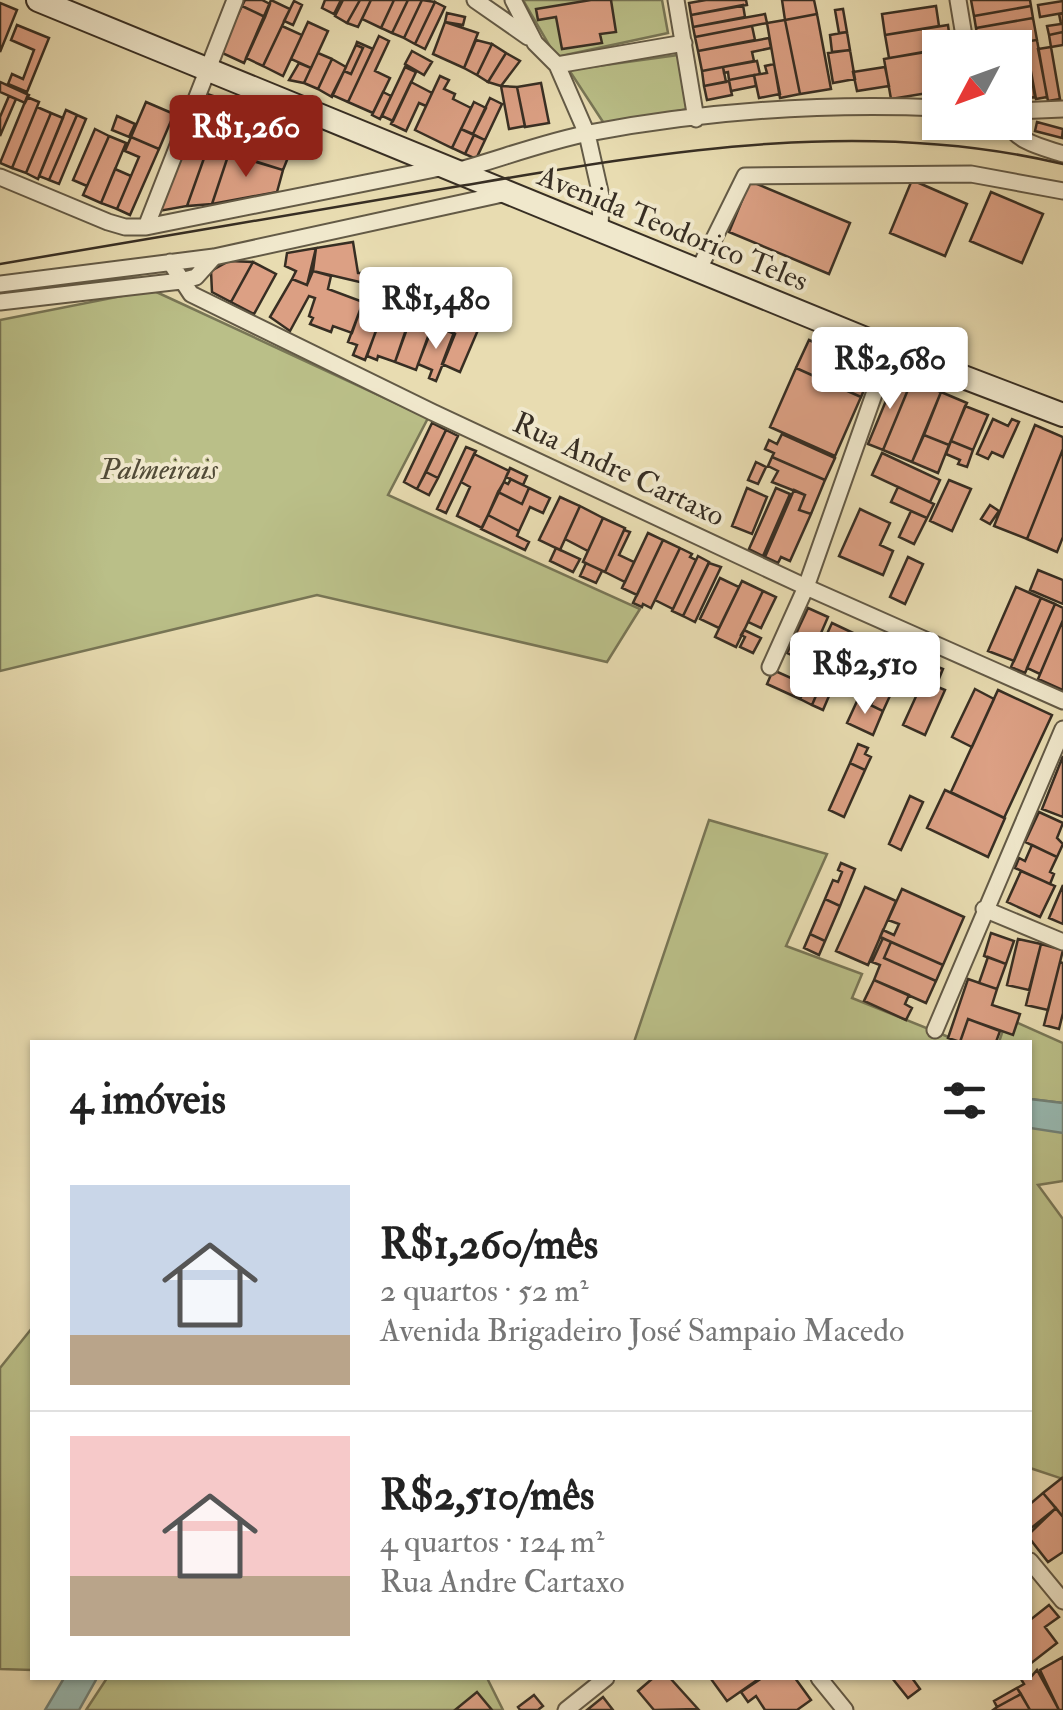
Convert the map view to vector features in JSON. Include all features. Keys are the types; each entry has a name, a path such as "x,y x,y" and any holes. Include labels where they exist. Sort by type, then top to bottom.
{"main road":[{"name":"Avenida Teodorico Teles","path":"38,0 890,349 1063,415"}],"street":[{"path":"146,227 235,0"},
{"path":"474,0 535,42 557,65 588,134 601,196 600,231"},
{"path":"513,0 535,42"},
{"path":"676,0 696,119"},
{"path":"958,0 963,30"},
{"path":"557,65 684,44"},
{"path":"0,177 108,222 146,227 451,169 588,134 806,106 922,108"},
{"path":"1032,110 1063,109"},
{"path":"1025,140 1063,154"},
{"path":"698,270 745,176 971,174 1063,191"},
{"path":"0,284 214,257 510,193"},
{"path":"0,302 181,282 196,277 214,257"},
{"name":"Rua Andre Cartaxo","path":"170,262 191,294 806,587 1063,701"},
{"path":"770,667 806,587 890,349"},
{"path":"935,1030 1063,729"},
{"path":"984,909 1063,942"},
{"path":"1032,1564 1063,1601"},
{"path":"1048,1582 1063,1572"},
{"path":"566,1710 604,1680"},
{"path":"821,1680 845,1710"}],"green space":[{"path":"523,0 662,0 668,33 556,57"},
{"path":"678,55 688,109 605,125 569,70"},
{"name":"Palmeirais","path":"152,290 428,418 388,495 640,609 607,662 317,595 0,671 0,320"},
{"path":"709,820 827,854 786,946 862,974 852,998 956,1040 635,1040"},
{"path":"1007,1018 1063,1043 1063,1103 1032,1099 1032,1040 1000,1040"},
{"path":"1032,1126 1063,1131 1063,1181 1038,1185 1063,1219 1063,1479 1032,1469"},
{"path":"30,1330 30,1670 0,1669 0,1368"},
{"path":"106,1680 488,1680 503,1710 86,1710"}],"water":[{"path":"1032,1099 1063,1103 1063,1133 1032,1128"},
{"path":"63,1680 96,1680 79,1710 45,1710"}],"building":[{"path":"245,0 270,4 265,17 242,6"},
{"path":"271,0 290,9 263,66 246,58"},
{"path":"325,0 341,0 334,14 322,8"},
{"path":"343,0 360,0 347,23 335,16"},
{"path":"360,0 371,0 358,27 347,23"},
{"path":"371,0 394,0 381,28 362,19"},
{"path":"394,0 408,0 392,33 381,28"},
{"path":"408,0 422,0 404,38 392,33"},
{"path":"422,0 435,2 415,44 404,38"},
{"path":"611,0 616,32 600,34 602,43 562,49 556,17 538,20 536,9"},
{"path":"746,0 747,5 691,15 689,3"},
{"path":"782,0 814,0 817,14 785,20"},
{"path":"971,0 1030,0 1031,6 974,16"},
{"path":"294,1 302,5 293,25 284,21"},
{"path":"1063,1 1063,13 1040,17 1038,5"},
{"path":"435,2 445,7 425,49 415,44"},
{"path":"0,3 17,10 0,52"},
{"path":"743,5 745,17 693,27 691,15"},
{"path":"242,6 265,17 244,63 220,52"},
{"path":"936,6 939,26 885,35 882,14"},
{"path":"1031,6 1033,18 976,28 974,16"},
{"path":"843,9 847,32 839,33 835,10"},
{"path":"447,13 465,17 463,25 445,22"},
{"path":"1063,13 1063,32 1049,35 1047,26 1061,24 1059,14"},
{"path":"765,14 767,23 695,37 693,27"},
{"path":"817,14 831,89 800,94 785,20"},
{"path":"1033,18 1037,40 1032,41 1032,30 976,28"},
{"path":"785,20 800,94 780,98 767,23"},
{"path":"308,22 328,31 311,68 291,59"},
{"path":"445,22 478,33 464,68 433,54"},
{"path":"17,25 49,38 27,92 8,84 12,74 23,79 34,50 11,40"},
{"path":"948,25 949,30 922,30 922,53 889,58 885,35"},
{"path":"282,26 302,35 283,76 263,66"},
{"path":"752,26 755,40 698,51 695,37"},
{"path":"847,32 850,50 832,52 830,35"},
{"path":"1063,32 1063,45 1051,47 1049,35"},
{"path":"379,36 389,41 375,71 390,78 373,113 348,102"},
{"path":"769,38 771,48 752,52 754,61 702,71 698,51"},
{"path":"476,40 492,44 477,75 464,68"},
{"path":"1037,40 1047,97 1036,99 1032,77 1032,41"},
{"path":"357,42 373,49 348,102 332,95 344,71 351,74 363,48"},
{"path":"492,44 506,53 488,82 477,75"},
{"path":"356,45 363,48 351,74 344,71"},
{"path":"1051,47 1060,99 1048,101 1038,49"},
{"path":"850,50 855,79 833,83 828,53"},
{"path":"412,51 432,62 424,75 405,64"},
{"path":"922,52 922,94 891,99 884,59"},
{"path":"318,53 332,59 318,89 304,83"},
{"path":"506,53 520,61 501,86 488,82"},
{"path":"332,59 346,67 332,97 318,89"},
{"path":"757,61 760,74 729,80 728,72 724,73 723,67"},
{"path":"299,63 311,68 304,83 289,80"},
{"path":"774,64 780,94 759,98 754,75 767,73 765,66"},
{"path":"405,67 416,72 393,121 382,116"},
{"path":"723,67 726,82 704,86 702,71"},
{"path":"885,67 889,86 857,91 853,72"},
{"path":"754,75 756,86 731,91 729,80"},
{"path":"440,76 449,80 444,89 455,94 453,99 471,108 452,148 415,130"},
{"path":"729,81 732,95 707,100 704,86"},
{"path":"0,82 29,95 25,103 0,92"},
{"path":"411,82 432,93 426,106 419,103 406,131 391,124"},
{"path":"541,83 549,123 525,127 517,87"},
{"path":"501,86 517,87 525,126 509,129"},
{"path":"383,92 391,96 380,119 372,115"},
{"path":"204,93 282,119 272,144 193,120"},
{"path":"9,96 16,99 0,136 0,117"},
{"path":"27,97 39,102 12,168 0,163"},
{"path":"490,98 502,104 485,140 473,134"},
{"path":"146,102 174,114 159,149 131,137"},
{"path":"474,102 486,108 473,134 461,129"},
{"path":"37,107 51,113 26,173 12,168"},
{"path":"66,110 77,115 49,180 39,176"},
{"path":"51,113 63,118 38,179 26,173"},
{"path":"77,115 86,119 59,184 49,180"},
{"path":"117,116 135,124 129,137 112,130"},
{"path":"193,120 291,150 283,170 184,141"},
{"path":"1037,122 1063,129 1062,138 1035,131"},
{"path":"95,129 109,136 87,186 73,180"},
{"path":"461,129 474,135 465,154 452,148"},
{"path":"474,135 485,140 476,159 465,154"},
{"path":"109,136 126,143 101,203 83,195"},
{"path":"131,137 159,149 130,215 117,209 139,157 125,151"},
{"path":"184,141 208,147 187,206 159,211"},
{"path":"208,147 229,153 212,204 187,206"},
{"path":"229,153 283,170 277,192 212,204"},
{"path":"115,169 131,176 117,209 101,203"},
{"path":"912,180 967,204 945,256 890,233"},
{"path":"750,181 850,223 829,274 729,232"},
{"path":"991,192 1043,214 1022,263 970,241"},
{"path":"353,242 358,273 368,273 368,284 313,271 316,248"},
{"path":"316,248 307,285 292,279 296,271 285,266 287,253"},
{"path":"229,261 253,262 231,302 212,292 211,271"},
{"path":"253,262 276,274 254,314 231,302"},
{"path":"313,271 331,276 328,289 363,302 352,333 333,326 331,332 310,324 315,298 309,296 290,331 270,317 292,279 307,285"},
{"path":"363,302 384,310 365,360 353,355 357,345 348,342"},
{"path":"385,305 411,315 395,362 367,356"},
{"path":"413,312 434,320 416,370 395,362"},
{"path":"458,322 478,330 460,372 442,364"},
{"path":"440,328 455,334 436,381 429,378 432,370 418,364 429,336 435,339"},
{"path":"809,340 837,353 825,381 796,368"},
{"path":"837,353 873,369 861,397 825,381"},
{"path":"796,368 861,397 835,456 770,427"},
{"path":"897,374 912,380 883,450 868,444"},
{"path":"912,380 941,392 912,462 883,450"},
{"path":"941,392 967,403 949,445 924,435"},
{"path":"965,406 988,415 973,450 951,441"},
{"path":"993,419 1008,426 1012,419 1019,422 1003,457 992,452 988,459 977,454"},
{"path":"432,423 446,430 417,489 404,482"},
{"path":"1035,425 1063,437 1063,449 1027,539 994,526"},
{"path":"446,430 458,436 438,478 426,472"},
{"path":"782,434 835,458 825,480 772,457 774,453 765,449 769,440 777,444"},
{"path":"924,435 949,445 938,473 912,462"},
{"path":"951,441 973,450 967,467 946,454"},
{"path":"466,447 476,451 446,513 437,509"},
{"path":"1063,449 1063,537 1057,552 1027,539"},
{"path":"882,453 940,480 930,502 872,475"},
{"path":"474,454 509,471 482,528 457,516 470,487 461,482"},
{"path":"772,457 825,480 811,514 799,510 805,495 772,482 778,471 768,466"},
{"path":"756,462 766,467 758,484 748,480"},
{"path":"510,468 527,476 523,485 506,477"},
{"path":"426,472 438,478 429,495 417,489"},
{"path":"511,479 529,488 522,504 498,492"},
{"path":"949,480 971,489 952,531 930,521"},
{"path":"898,487 934,504 927,518 891,502"},
{"path":"529,488 550,498 543,513 530,507 519,531 488,515 498,492 522,504"},
{"path":"747,488 767,497 752,534 732,526"},
{"path":"776,488 790,494 763,556 749,549"},
{"path":"794,490 805,495 799,510 811,514 790,561 781,557 778,563 765,557"},
{"path":"560,497 580,506 560,550 539,540"},
{"path":"990,505 999,511 990,524 981,519"},
{"path":"580,506 603,518 588,551 565,539"},
{"path":"860,509 890,523 880,545 893,551 883,575 839,556"},
{"path":"911,511 927,518 914,544 899,537"},
{"path":"488,515 519,531 517,536 529,542 525,550 481,529"},
{"path":"603,518 625,528 605,572 583,562"},
{"path":"624,530 630,532 619,555 634,562 625,582 605,572"},
{"path":"648,533 663,540 637,595 622,588"},
{"path":"663,540 680,548 651,608 643,604 642,607 633,603"},
{"path":"556,548 580,559 573,572 550,561"},
{"path":"680,548 696,560 673,609 655,600"},
{"path":"698,556 709,562 683,616 672,611"},
{"path":"908,557 923,564 905,604 890,597"},
{"path":"586,563 602,571 596,583 580,576"},
{"path":"709,563 721,567 695,622 683,616"},
{"path":"1038,570 1063,580 1063,604 1030,590"},
{"path":"720,578 739,587 719,628 700,619"},
{"path":"742,581 763,591 736,647 715,637"},
{"path":"1016,587 1041,598 1014,661 988,651"},
{"path":"763,591 776,597 761,628 748,622"},
{"path":"1041,598 1055,604 1025,673 1011,667"},
{"path":"1055,604 1063,608 1063,620 1040,674 1027,668"},
{"path":"808,608 828,617 808,663 787,653"},
{"path":"1063,620 1063,690 1038,679"},
{"path":"832,623 881,646 862,689 813,667 817,658 811,656 817,643 822,645"},
{"path":"744,630 761,638 753,653 740,647"},
{"path":"881,646 894,652 879,685 866,679"},
{"path":"897,646 910,652 883,711 871,705"},
{"path":"930,664 943,669 936,686 923,681"},
{"path":"773,670 807,685 800,699 767,684"},
{"path":"809,678 821,684 812,705 800,699"},
{"path":"923,681 945,690 925,735 903,725"},
{"path":"821,684 832,689 823,710 812,705"},
{"path":"975,689 994,699 972,747 952,737"},
{"path":"998,690 1052,715 1004,818 951,792"},
{"path":"858,699 883,711 873,735 847,723"},
{"path":"858,744 868,748 865,754 871,757 865,770 850,763"},
{"path":"1063,756 1063,817 1042,809"},
{"path":"850,763 865,770 844,817 829,810"},
{"path":"945,790 1005,818 988,857 927,828"},
{"path":"910,796 923,802 901,850 889,844"},
{"path":"1039,812 1063,823 1057,838 1063,844 1057,857 1025,842"},
{"path":"1032,845 1057,857 1050,872 1054,874 1050,884 1015,868 1019,858 1025,861"},
{"path":"841,863 855,869 840,906 825,899 833,880 838,882"},
{"path":"1021,871 1055,886 1040,917 1007,902"},
{"path":"1063,885 1063,924 1049,918"},
{"path":"865,887 896,901 868,965 836,951"},
{"path":"902,889 964,917 943,965 880,937 883,930 894,935 899,924 888,920"},
{"path":"825,899 840,906 825,941 810,934"},
{"path":"991,933 1014,941 1006,964 984,956"},
{"path":"810,934 825,941 819,955 804,948"},
{"path":"883,938 891,942 884,958 936,981 926,1003 874,980 880,965 872,962"},
{"path":"1018,939 1041,944 1029,990 1007,985"},
{"path":"891,942 943,965 936,981 884,958"},
{"path":"1041,944 1063,950 1048,1010 1026,1005"},
{"path":"988,957 1006,964 997,989 979,983"},
{"path":"1060,962 1063,1013 1059,1029 1044,1025"},
{"path":"968,979 997,989 992,1005 1020,1014 1013,1035 968,1019 961,1040 948,1038"},
{"path":"874,980 909,995 905,1004 912,1008 906,1020 864,1001"},
{"path":"968,1019 1000,1031 997,1040 961,1040"},
{"path":"1063,1480 1063,1517 1043,1493"},
{"path":"1043,1493 1056,1508 1032,1527 1032,1502"},
{"path":"1056,1508 1063,1517 1063,1552 1048,1562 1032,1542 1032,1531"},
{"path":"1049,1605 1059,1617 1045,1627 1057,1643 1032,1662 1032,1618"},
{"path":"1063,1657 1063,1710 1059,1710 1040,1670"},
{"path":"1037,1670 1059,1710 1030,1710 1017,1688 1024,1684 1022,1680 1032,1680"},
{"path":"651,1680 672,1680 698,1709 654,1710 638,1691"},
{"path":"712,1680 757,1680 727,1701"},
{"path":"759,1680 796,1680 811,1700 797,1710 765,1710 756,1696 748,1702 741,1692"},
{"path":"894,1680 913,1680 920,1689 908,1698"},
{"path":"1017,1688 1021,1694 997,1707 994,1701"},
{"path":"477,1692 492,1710 455,1710"},
{"path":"1021,1694 1030,1710 993,1710 997,1707"},
{"path":"534,1695 543,1706 538,1710 520,1710 518,1707"},
{"path":"603,1697 613,1710 587,1710"}],"tram line":[{"path":"0,264 601,163 755,145 909,142 1063,164"}]}
